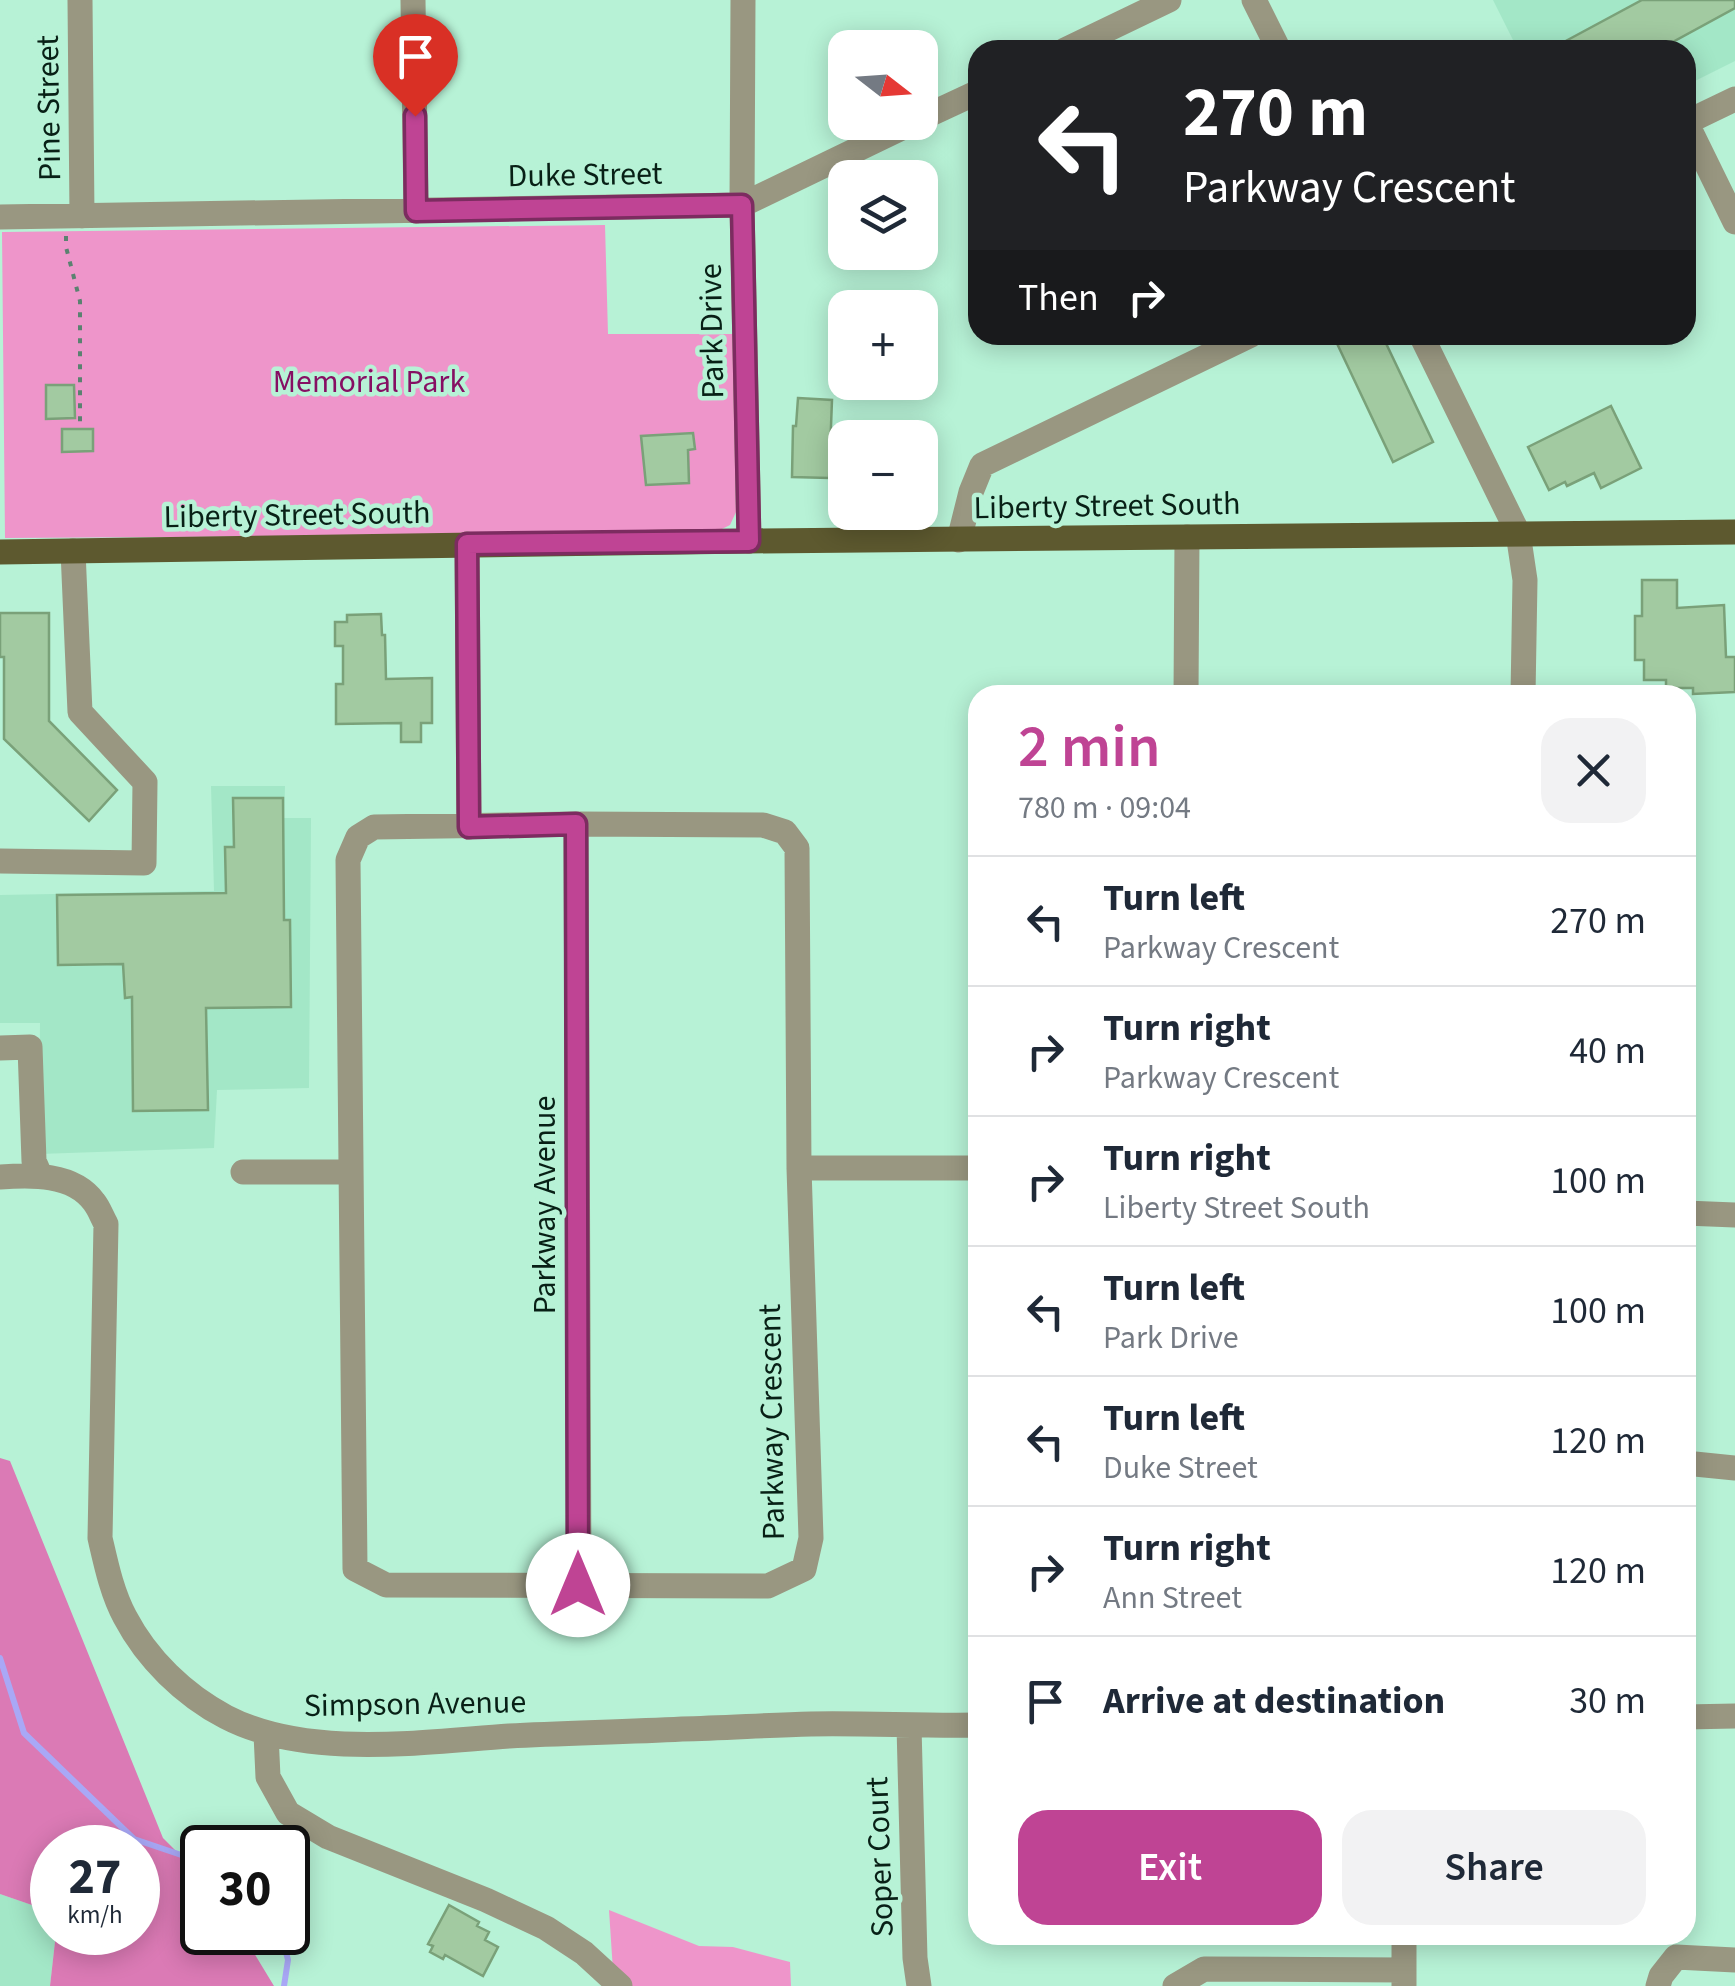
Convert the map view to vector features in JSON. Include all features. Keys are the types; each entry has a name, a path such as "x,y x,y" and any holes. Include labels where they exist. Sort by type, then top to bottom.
{"main road":[{"name":"Liberty Street South","path":"0,552 1735,532"}],"street":[{"name":"Pine Street","path":"74,224 80,0"},
{"path":"413,0 416,211"},
{"name":"Park Drive","path":"743,0 742,205 749,541"},
{"path":"1086,40 1170,0"},
{"path":"1254,0 1274,40"},
{"name":"Duke Street","path":"938,111 968,97"},
{"path":"1696,117 1735,99"},
{"name":"Duke Street","path":"0,217 74,224 416,211 742,205 877,140"},
{"path":"1696,142 1735,222"},
{"path":"959,540 982,465 1230,345"},
{"path":"1426,345 1518,533 1526,580 1523,685"},
{"path":"1186,685 1187,537"},
{"path":"467,544 469,827"},
{"path":"0,862 144,863 145,782 80,712 72,552"},
{"name":"Parkway Avenue","path":"576,824 578,1585"},
{"name":"Parkway Crescent","path":"763,825 784,832 797,848 799,1168 811,1538 804,1568 768,1586 386,1585 355,1569 348,860 358,837 374,827 469,827 763,825"},
{"path":"0,1048 30,1047 34,1162 40,1175"},
{"path":"799,1168 968,1168"},
{"path":"243,1172 350,1172"},
{"name":"Simpson Avenue","path":"0,1177 40,1175 70,1184 92,1198 106,1224 100,1538 125,1617 154,1660 182,1688 225,1716 266,1734 303,1742 415,1744 509,1736 814,1724 968,1725"},
{"path":"1696,1213 1735,1215"},
{"path":"1696,1464 1735,1468"},
{"path":"1696,1717 1735,1716"},
{"name":"Soper Court","path":"909,1726 919,1986"},
{"path":"266,1734 268,1776 288,1813 328,1838 546,1928 584,1952 620,1986"},
{"path":"1175,1986 1204,1969 1404,1978 1404,1945"},
{"path":"1658,1986 1676,1957 1735,1960"}],"path":[{"path":"74,224 66,247 80,301 80,429"}],"shaded area":[{"path":"1493,0 1735,0 1735,61 1696,80 1696,40 1513,40"},
{"path":"211,786 285,786 284,818 311,818 309,1088 217,1090 214,1148 39,1154 40,1023 0,1023 0,895 214,891"},
{"path":"0,1458 10,1461 158,1825 30,1825 30,1904 0,1894"},
{"path":"160,1831 180,1855 180,1955 255,1955 274,1986 50,1986 54,1955 160,1955"},
{"path":"0,1894 30,1904 30,1955 54,1955 50,1986 0,1986"}],"green space":[{"name":"Memorial Park","path":"605,225 608,334 734,334 736,512 730,525 720,530 475,535 5,538 2,232"},
{"path":"609,1910 699,1946 733,1947 790,1962 791,1986 614,1986"}],"building":[{"path":"1642,0 1735,0 1735,8 1676,40 1568,40"},
{"path":"1338,345 1387,345 1433,442 1393,462"},
{"path":"46,385 74,385 75,418 46,419"},
{"path":"798,398 832,400 828,478 792,477"},
{"path":"1611,406 1641,468 1601,488 1594,473 1549,490 1528,447"},
{"path":"62,429 93,429 93,451 62,452"},
{"path":"693,433 695,449 688,450 689,483 646,485 641,436"},
{"path":"1642,580 1677,580 1677,608 1724,605 1726,657 1735,657 1735,692 1696,694 1696,685 1644,680 1644,660 1635,660 1635,616 1642,616"},
{"path":"0,613 49,613 49,721 117,790 89,821 4,739"},
{"path":"381,614 386,679 432,678 432,723 421,723 421,742 401,742 401,723 336,724 336,684 343,684 343,646 335,646 335,622 347,622 347,615"},
{"path":"233,798 283,798 284,920 290,920 291,1007 206,1008 208,1110 133,1111 132,997 125,998 123,964 58,965 57,895 226,893 225,847 234,847"},
{"path":"449,1905 479,1922 477,1926 489,1932 485,1940 498,1947 483,1976 445,1955 443,1959 430,1952 433,1946 428,1944"}],"waterway":[{"path":"0,1658 24,1733 134,1839 180,1855"},
{"path":"284,1986 287,1955"}],"route":[{"path":"415,116 416,211 742,205 749,541 467,544 469,827 576,824 578,1585"}]}
